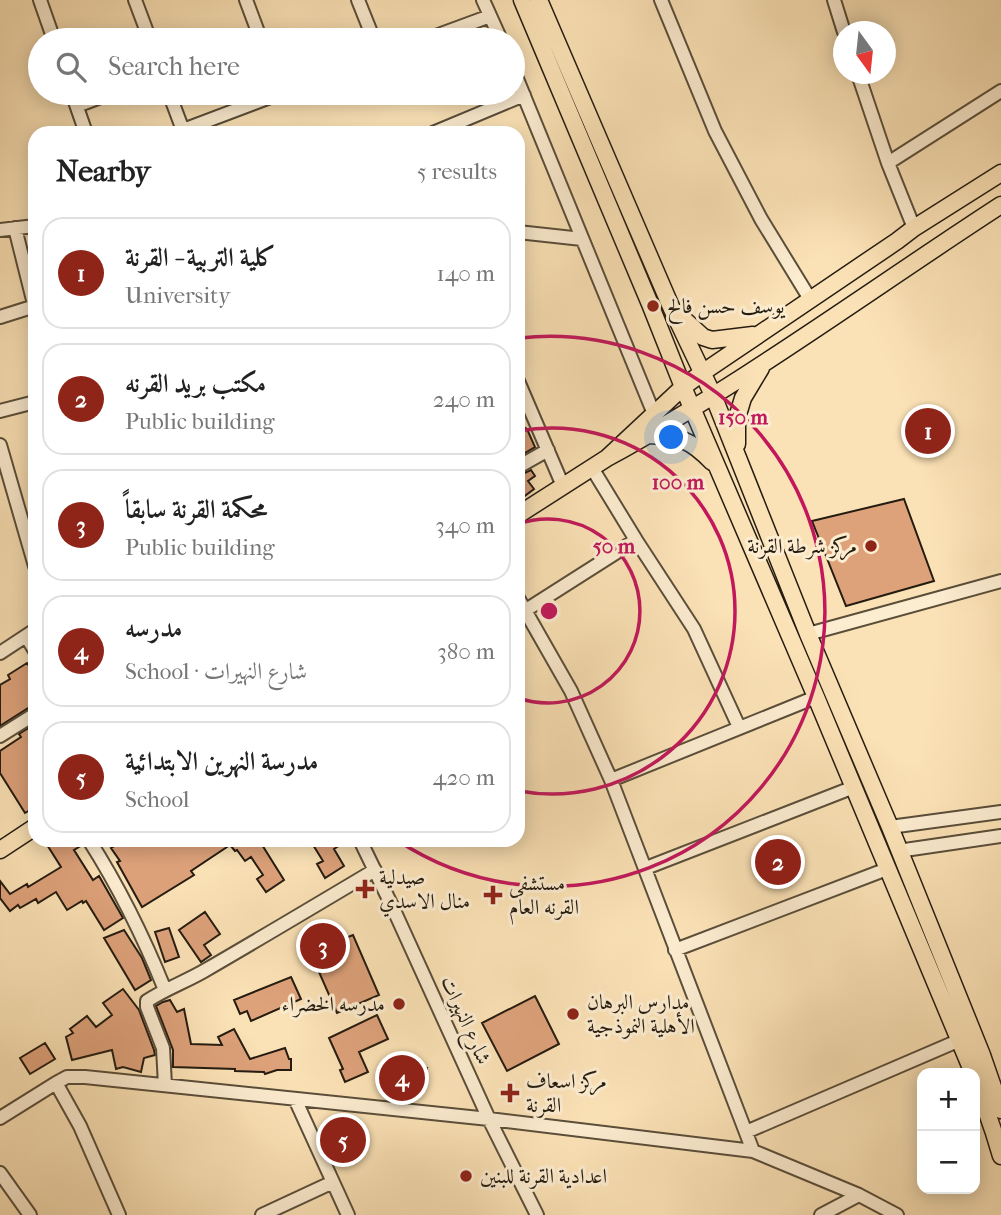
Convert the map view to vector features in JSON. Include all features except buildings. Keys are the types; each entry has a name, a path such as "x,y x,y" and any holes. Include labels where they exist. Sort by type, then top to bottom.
{"main road":[{"path":"523,0 682,387 816,697 971,1068"},
{"path":"539,0 672,309 713,395 808,634 982,1055 1001,1110"},
{"path":"607,458 682,387 914,228 1001,173"},
{"path":"525,510 766,361 1001,205"},
{"path":"897,242 913,263"},
{"path":"855,268 873,291"},
{"path":"672,309 703,337 712,340 758,334"},
{"path":"736,454 737,418 743,398 766,361"},
{"path":"650,435 678,438 702,451 715,464"},
{"path":"0,850 28,832"},
{"path":"980,1094 1001,1156"}],"street":[{"path":"40,0 50,28"},
{"path":"135,0 146,28"},
{"path":"246,0 256,28"},
{"path":"358,0 369,28"},
{"path":"483,0 495,28"},
{"path":"661,0 715,131 761,219 810,299"},
{"path":"834,0 841,21"},
{"path":"458,28 490,16"},
{"path":"861,84 888,163 914,228"},
{"path":"888,163 1001,91"},
{"path":"525,97 654,414"},
{"path":"174,105 182,126"},
{"path":"197,126 250,105"},
{"path":"450,126 500,105"},
{"path":"76,106 83,126"},
{"path":"0,229 28,227"},
{"path":"15,228 28,279"},
{"path":"525,233 582,239"},
{"path":"0,317 28,309"},
{"path":"525,400 563,486"},
{"path":"0,411 28,404"},
{"path":"0,445 28,542"},
{"path":"525,463 548,450"},
{"path":"592,468 694,629 739,727"},
{"path":"636,540 526,610 571,691 611,780 753,1151"},
{"path":"808,634 1001,581"},
{"path":"0,653 28,634"},
{"path":"611,780 816,697"},
{"path":"0,736 28,718"},
{"path":"646,867 854,787"},
{"path":"890,827 1001,811"},
{"path":"898,851 1001,836"},
{"path":"93,847 151,954 165,990"},
{"name":"شارع النهيرات","path":"364,847 489,1119 537,1215"},
{"path":"675,950 887,869"},
{"path":"165,1085 163,1048 146,1000 190,979 270,934 375,870"},
{"path":"746,1132 960,1040"},
{"path":"0,1118 67,1077 85,1077 489,1119 753,1151 859,1195 897,1215"},
{"path":"55,1083 80,1126 118,1215"},
{"path":"295,1099 348,1215"},
{"path":"0,1173 30,1215"},
{"path":"262,1215 333,1182"},
{"path":"821,1215 859,1195"}],"place":[{"name":"يوسف حسن فالح","path":"653,306"},
{"name":"كلية التربية - القرنة","path":"928,431"},
{"name":"مركز شرطة القرنة","path":"871,546"},
{"name":"مكتب بريد القرنه","path":"778,862"},
{"name":"صيدلية منال الاسدي","path":"365,889"},
{"name":"مستشفى القرنه العام","path":"493,895"},
{"name":"محكمة القرنة سابقاً","path":"323,946"},
{"name":"مدرسه الخضراء","path":"399,1004"},
{"name":"مدارس البرهان الأهلية النموذجية","path":"573,1014"},
{"name":"مدرسه","path":"402,1078"},
{"name":"مركز اسعاف القرنة","path":"510,1093"},
{"name":"مدرسة النهرين الابتدائية","path":"343,1140"},
{"name":"اعدادية القرنة للبنين","path":"466,1176"}]}
